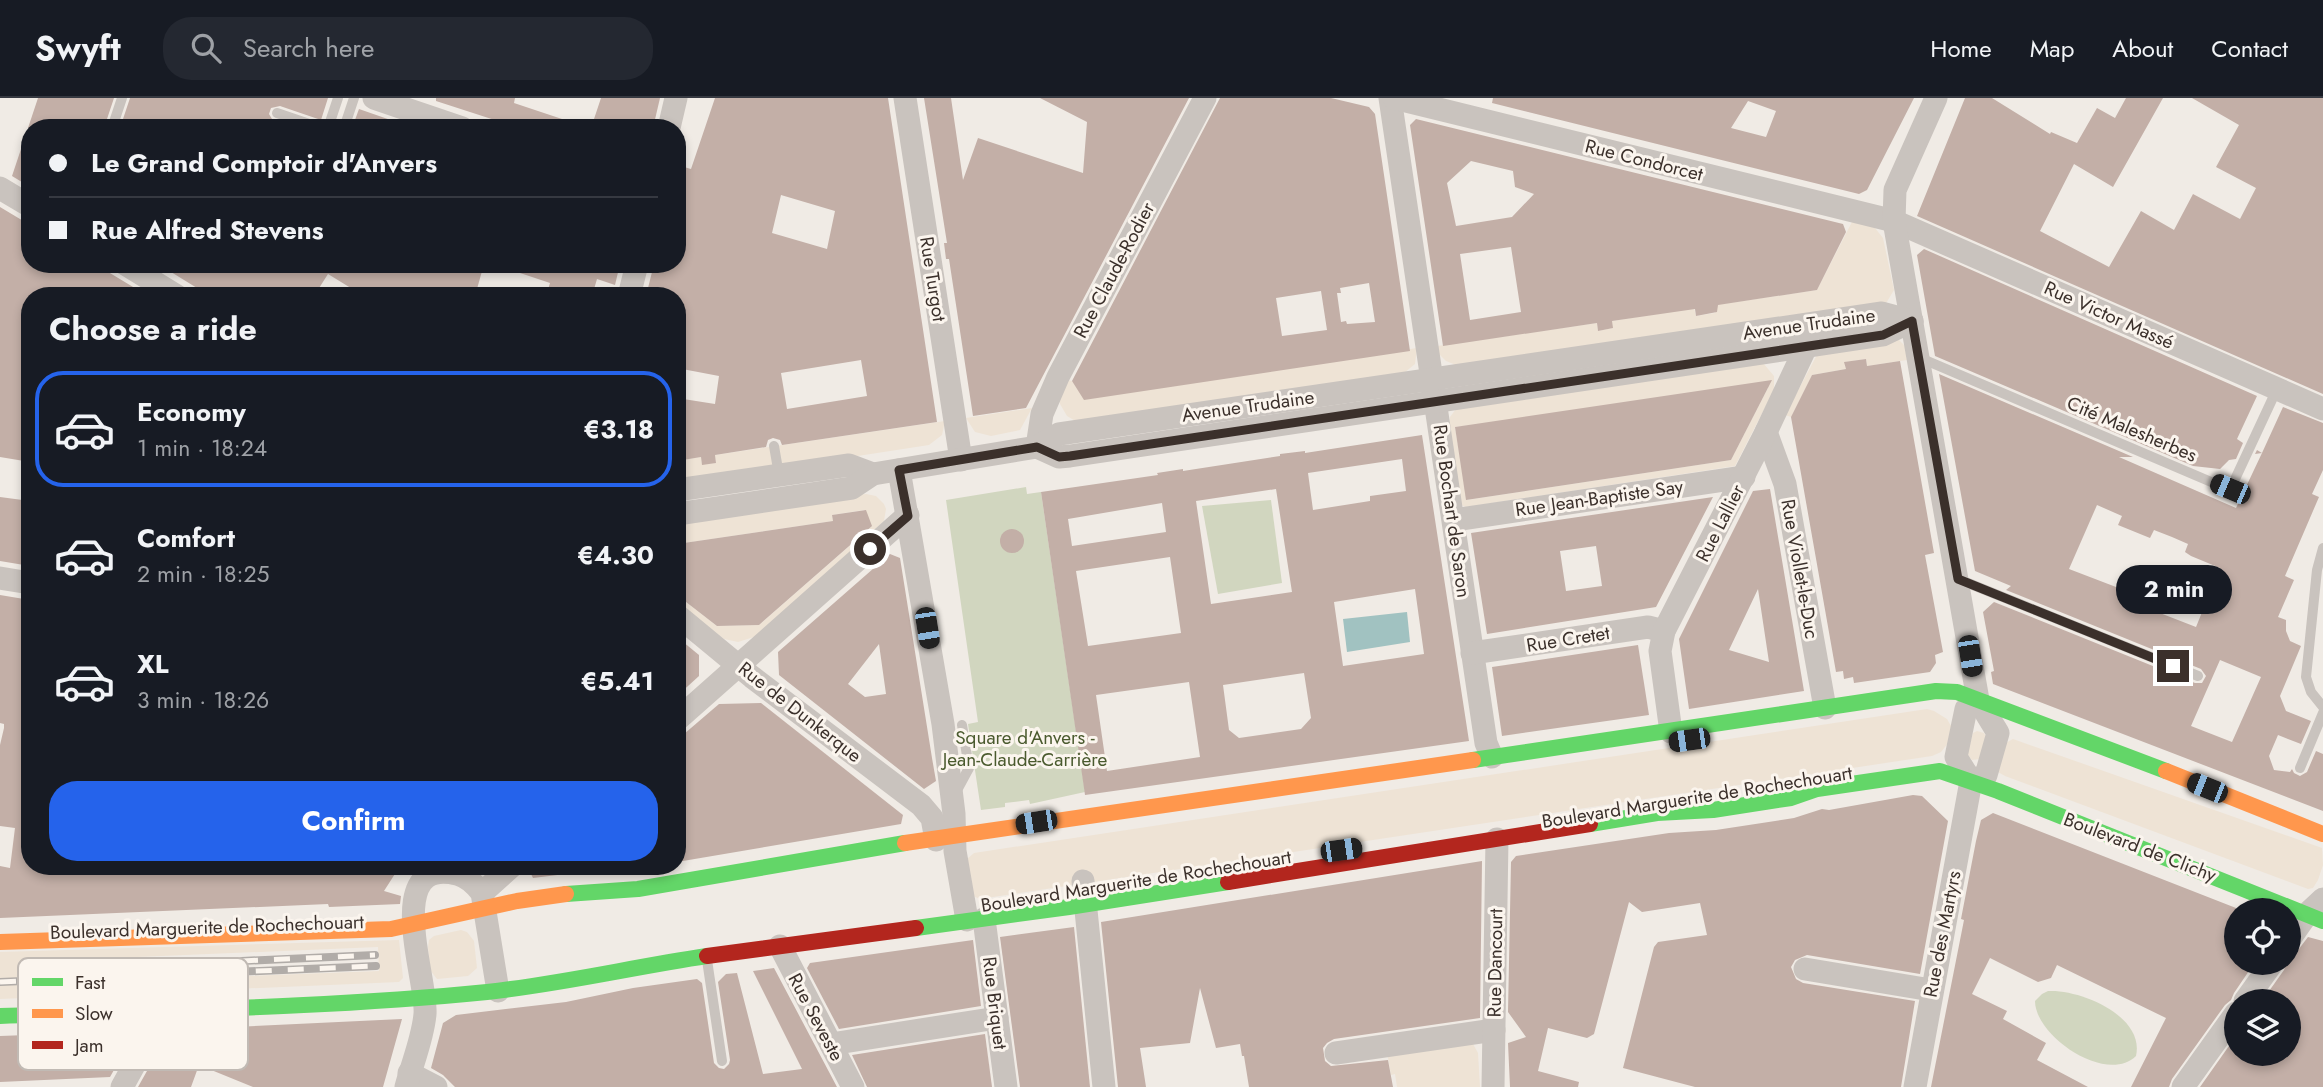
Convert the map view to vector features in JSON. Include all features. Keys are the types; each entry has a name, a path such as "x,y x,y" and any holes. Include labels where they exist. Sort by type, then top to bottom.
{"main road":[{"name":"Boulevard Marguerite de Rochechouart","path":"0,942 391,929 414,925 483,900 638,889 952,848 1488,764 1669,740 1825,708 1936,691 1957,692 1978,711"},
{"path":"1978,711 2161,769 2323,834"},
{"name":"Boulevard Marguerite de Rochechouart","path":"248,1007 423,998 592,978 637,966 780,946 1083,890 1502,832 1657,813 1700,812 1791,798 1817,789 1940,771 1972,773"},
{"name":"Boulevard de Clichy","path":"1972,773 2318,906"},
{"name":"Boulevard Marguerite de Rochechouart","path":"0,1016 18,1015"}],"street":[{"path":"671,119 676,98"},
{"name":"Rue Turgot","path":"905,98 961,460"},
{"name":"Rue Claude-Rodier","path":"1037,447 1042,414 1058,377 1205,98"},
{"name":"Rue Condorcet","path":"1392,98 1894,221"},
{"name":"Rue Bochart de Saron","path":"1392,98 1488,764"},
{"path":"1936,98 1895,190 1894,221 1958,579 1978,711 1998,733 1972,773 1956,757 1978,711"},
{"path":"387,100 437,119"},
{"path":"0,188 21,201"},
{"name":"Rue Victor Massé","path":"1894,221 2323,409"},
{"path":"140,273 162,287"},
{"name":"Avenue Trudaine","path":"686,513 852,488 873,474 1037,447 1059,457 1070,456 1818,323 1882,313 1912,321"},
{"name":"Avenue Trudaine","path":"1433,390 1883,335 1912,321"},
{"name":"Rue Lallier","path":"1669,740 1660,651 1664,631 1744,477 1818,323"},
{"name":"Rue Viollet-le-Duc","path":"1766,432 1785,484 1825,708"},
{"name":"Avenue Trudaine","path":"686,489 849,465 873,474"},
{"path":"899,470 952,797 952,848"},
{"name":"Rue Jean-Baptiste Say","path":"1454,520 1744,477"},
{"path":"686,712 908,516"},
{"path":"0,578 21,582"},
{"name":"Rue de Dunkerque","path":"686,622 924,808"},
{"name":"Rue Cretet","path":"1472,653 1648,627 1664,631"},
{"name":"Rue des Martyrs","path":"1915,1087 1972,773"},
{"path":"952,797 943,803 924,808 952,848"},
{"name":"Rue Dancourt","path":"1493,1087 1502,832"},
{"name":"Rue Briquet","path":"952,848 996,1018 1006,1087"},
{"path":"433,875 423,882 413,900 425,1017 407,1080 436,1087"},
{"path":"466,875 473,881 483,900 498,990"},
{"path":"483,900 504,875"},
{"path":"1083,890 1104,1087"},
{"path":"2301,926 2318,906"},
{"name":"Rue Seveste","path":"780,946 853,1087"},
{"path":"1805,968 1931,990"},
{"path":"831,1044 996,1018"},
{"path":"1336,1053 1494,1030"},
{"path":"2183,1087 2224,1030"},
{"path":"122,1087 131,1070"}],"lane":[{"path":"116,119 122,98"},
{"path":"331,119 338,98"},
{"path":"347,119 354,98"},
{"path":"278,113 295,119"},
{"name":"Cité Malesherbes","path":"1918,357 2230,489 2277,389"},
{"path":"774,446 779,475"},
{"path":"2323,548 2317,570 2306,677 2311,692 2323,708"},
{"path":"1958,579 2198,676"},
{"path":"2300,768 2323,713"},
{"path":"952,797 969,768 962,725"},
{"name":"Boulevard Marguerite de Rochechouart","path":"1804,780 1949,760 1972,773"},
{"name":"Boulevard Marguerite de Rochechouart","path":"1461,774 1488,764"},
{"name":"Boulevard de Clichy","path":"1972,773 2053,800"},
{"path":"2183,790 2323,843"},
{"name":"Boulevard Marguerite de Rochechouart","path":"1502,832 1671,800"},
{"path":"615,902 724,886"},
{"path":"483,900 508,918"},
{"name":"Boulevard Marguerite de Rochechouart","path":"0,934 391,920 414,925"},
{"path":"672,950 724,942"},
{"path":"707,956 722,1061"},
{"path":"498,990 515,975"},
{"name":"Boulevard Marguerite de Rochechouart","path":"248,997 386,991 423,998"},
{"name":"Boulevard Marguerite de Rochechouart","path":"0,1008 18,1007"}],"green space":[{"name":"Square d'Anvers - Jean-Claude-Carrière","path":"1026,487 1027,494 1041,492 1085,792 1030,804 1029,800 1005,803 1005,807 981,810 968,724 978,722 946,500"},
{"path":"1271,500 1282,583 1218,594 1202,506"},
{"path":"2048,991 2092,1000 2121,1017 2131,1029 2136,1042 2136,1056 2123,1063 2108,1065 2091,1061 2059,1041 2038,1015 2035,1001"}],"shaded area":[{"path":"1853,220 1875,228 1883,238 1894,290 1885,305 1456,365 1439,354 1437,346 1597,323 1598,331 1612,328 1612,321 1694,308 1696,316 1715,313 1714,305 1817,290"},
{"path":"1898,339 1905,346 1907,360 1867,366 1866,359 1845,362 1846,369 1812,375 1791,417 1785,415 1818,353"},
{"path":"1417,348 1415,364 1404,373 1077,422 1067,416 1059,399 1067,380 1072,381 1085,399"},
{"path":"1763,363 1774,376 1774,390 1735,466 1466,507 1461,505 1449,426 1450,417 1456,409","holes":["1768,388 1731,460 1467,500 1455,427"]},
{"path":"1032,408 1020,430 991,436 975,432 966,418"},
{"path":"945,421 942,435 929,445 686,483 686,460 701,457 702,464 716,463 715,455"},
{"path":"866,494 876,496 886,509 884,521 757,636 738,642 724,639 686,610 686,602 717,626 759,625 870,528 871,524 864,510 832,515 833,521 686,543 686,521"},
{"path":"1927,709 1947,719 1951,726 1949,742 1941,752 1932,756 980,899 973,896 967,859 974,853"},
{"path":"1973,733 1984,733 1987,739 1980,759 1972,760 1967,754"},
{"path":"2013,739 2322,848 2323,865 2318,880 2313,888 2308,889 2005,776 1998,772 2004,744"},
{"path":"461,930 467,932 474,941 477,968 468,976 437,979 430,970 429,940 434,936"},
{"path":"399,940 403,978 399,982 248,988 248,976 379,971 378,947 115,958 18,958 18,998 0,999 0,952"},
{"path":"1473,1044 1478,1053 1480,1087 1397,1087 1395,1074 1391,1075 1387,1052"}],"water":[{"path":"1407,612 1410,642 1347,652 1343,619"}],"building":[{"path":"38,98 114,98 107,119 31,119"},
{"path":"130,98 328,98 321,119 280,106 271,108 269,114 272,119 123,119"},
{"path":"436,98 515,98 514,103 562,119 492,119 436,101"},
{"path":"601,98 660,98 655,119 594,119"},
{"path":"715,98 888,98 937,422 782,445 780,440 773,438 768,440 766,447 715,455 716,463 702,465 701,457 686,460 686,399 715,404 719,376 686,370 686,287 648,287 652,273 686,273 686,168 691,169","holes":["781,195 835,211 827,249 772,233","861,360 867,396 787,409 781,373"]},
{"path":"924,98 951,98 963,180 978,138 1083,173 1087,122 1040,98 1189,98 1026,408 973,416 949,259 946,259 944,243 947,243"},
{"path":"1220,98 1331,98 1369,107 1375,114 1410,351 1084,400 1072,381","holes":["1369,283 1375,322 1341,322 1337,293 1341,293 1340,288","1321,291 1327,330 1282,336 1276,298"]},
{"path":"1493,98 1914,98 1867,190 1859,194 1492,103","holes":["1748,101 1776,111 1766,137 1731,128"]},
{"path":"1965,98 1992,98 2050,134 2051,132 2077,143 2097,108 2115,118 2126,98 2163,98 2113,187 2074,164 2040,231 2109,267 2141,211 2174,230 2193,194 2240,219 2256,188 2216,167 2239,125 2192,98 2323,98 2323,394 1917,216"},
{"path":"359,109 388,119 355,119"},
{"path":"1416,119 1843,224 1846,232 1817,290 1718,305 1717,312 1696,316 1695,309 1612,321 1613,328 1598,331 1597,323 1443,346 1410,125","holes":["1471,161 1513,171 1515,187 1534,194 1512,217 1456,226 1447,183","1511,247 1521,312 1470,320 1460,254"]},
{"path":"21,149 21,182 12,176"},
{"path":"0,207 21,220 21,273 110,273 133,287 21,287 21,460 0,457"},
{"path":"1924,249 2257,396 2237,439 2243,443 2236,459 2229,460 2220,469 2193,466 1935,356 1917,255"},
{"path":"173,273 481,273 478,287 349,287 328,274 320,287 195,287"},
{"path":"520,273 618,273 615,285 597,279 595,287 549,287 550,283"},
{"path":"1866,359 1867,366 1900,361 1934,553 1925,555 1943,652 1935,655 1936,663 1930,672 1854,683 1853,677 1844,679 1843,671 1836,672 1791,417 1812,375 1846,369 1844,362"},
{"path":"1939,374 2133,457 2119,457 2236,508 2283,407 2323,423 2323,470 2312,494 2319,497 2285,576 2294,580 2278,617 2286,620 2290,641 2301,646 2280,696 2286,711 2311,721 2301,744 2278,735 2269,756 2274,770 2290,772 2292,769 2300,776 2307,772 2316,751 2323,754 2323,811 1993,684 1991,672 1994,671 1983,612 1994,602 2195,683 2202,683 2206,676 2201,669 2006,590 2011,586 1975,571","holes":["2097,505 2122,516 2118,525 2150,538 2154,530 2172,537 2188,544 2185,552 2191,556 2220,568 2196,627 2147,608 2150,600 2069,569","2220,660 2261,677 2232,742 2191,726"]},
{"path":"1772,380 1731,460 1466,500 1455,427"},
{"path":"1422,435 1469,741 1085,795 1041,492 1280,454 1305,453","holes":["1402,459 1406,491 1370,496 1370,501 1313,510 1308,473","1276,489 1292,592 1211,604 1196,501","1162,503 1166,532 1072,546 1068,519","1170,557 1181,633 1088,646 1076,571","1415,589 1424,654 1343,666 1334,602","1304,673 1311,718 1301,729 1239,738 1229,730 1223,685","1189,682 1200,757 1107,771 1096,695"]},
{"path":"1770,489 1804,691 1689,709 1679,639 1753,491","holes":["1758,589 1769,662 1729,650"]},
{"path":"0,497 21,500 21,564 0,561"},
{"path":"1713,497 1656,607 1487,634 1471,533","holes":["1596,546 1602,586 1566,591 1560,551"]},
{"path":"866,510 872,526 759,625 717,626 686,602 686,543 833,521 832,515"},
{"path":"1012,529 1023,536 1024,541 1017,552 1012,553 1001,546 1000,541 1007,530"},
{"path":"890,554 900,558 936,781 924,789 779,675 778,652","holes":["879,644 886,694 865,697 848,684"]},
{"path":"0,595 21,598 21,875 394,875 384,891 401,896 400,904 329,907 328,904 0,918 0,866 10,868 15,828 0,826 0,745 4,724 0,723"},
{"path":"686,644 699,655 699,676 686,688"},
{"path":"1638,645 1649,715 1502,736 1492,667"},
{"path":"761,703 903,815 901,824 686,860 686,732 719,704"},
{"path":"1913,795 1922,796 1948,821 1920,974 1807,955 1795,960 1791,967 1796,979 1803,983 1915,1001 1901,1087 1695,1087 1623,1068 1654,947 1658,942 1707,935 1700,903 1642,912 1629,902 1594,1034 1587,1038 1548,1028 1538,1071 1579,1082 1578,1087 1510,1087 1508,1043 1526,1037 1508,1012 1511,862 1516,856 1669,833 1716,830 1794,818 1822,809"},
{"path":"1993,813 2224,903 2224,975 2246,975 2237,989 2224,989 2224,1006 2169,1087 2131,1087 2166,1018 2057,965 2051,978 2038,982 1990,958 1972,994 2007,1011 2003,1019 2046,1043 2037,1060 2088,1087 1931,1087 1981,820"},
{"path":"1482,861 1480,1018 1334,1039 1323,1048 1325,1061 1331,1066 1388,1060 1393,1087 1249,1087 1240,1044 1216,1048 1200,988 1190,1043 1140,1048 1146,1087 1118,1087 1101,922"},
{"path":"532,875 557,875 533,878"},
{"path":"1074,927 1090,1087 1020,1087 1000,937"},
{"path":"2308,937 2323,941 2323,1087 2200,1087 2224,1053 2224,1066 2301,1066 2301,989 2271,989 2280,975 2301,975 2301,946"},
{"path":"973,940 981,1006 839,1029 807,968 810,963"},
{"path":"774,968 837,1087 455,1087 431,1068 443,1023 456,1015 566,1002 633,988 697,979 702,983 714,1063 724,1069 730,1060 718,982 726,974 737,973 763,1074 802,1069 753,971"},
{"path":"402,1019 383,1087 253,1087 211,1070 248,1070 248,1026"},
{"path":"985,1034 992,1087 867,1087 852,1055"},
{"path":"18,1035 18,1070 114,1070 110,1077 0,1082 0,1036"},
{"path":"148,1070 197,1070 191,1087 138,1087"}],"railway":[{"path":"248,961 375,955"},
{"path":"248,971 376,966"},
{"path":"0,982 18,981"}],"traffic: fast":[{"path":"1473,760 1936,691 1957,692 2166,771"},
{"path":"1590,824 1657,813 1713,810 1791,798 1817,789 1940,771 1998,791 2323,921"},
{"path":"566,894 638,889 905,843"},
{"path":"916,928 1228,882"},
{"path":"248,1008 366,1002 515,989 707,956"},
{"path":"0,1016 18,1015"}],"traffic: slow":[{"path":"905,843 1473,760"},
{"path":"2166,771 2323,834"},
{"path":"0,942 391,929 517,901 566,894"}],"traffic: jam":[{"path":"1228,882 1590,824"},
{"path":"707,956 916,928"}],"route":[{"path":"870,549 908,516 899,470 1037,447 1059,457 1070,456 1788,347 1883,335 1912,321 1958,579 2173,666"}]}
